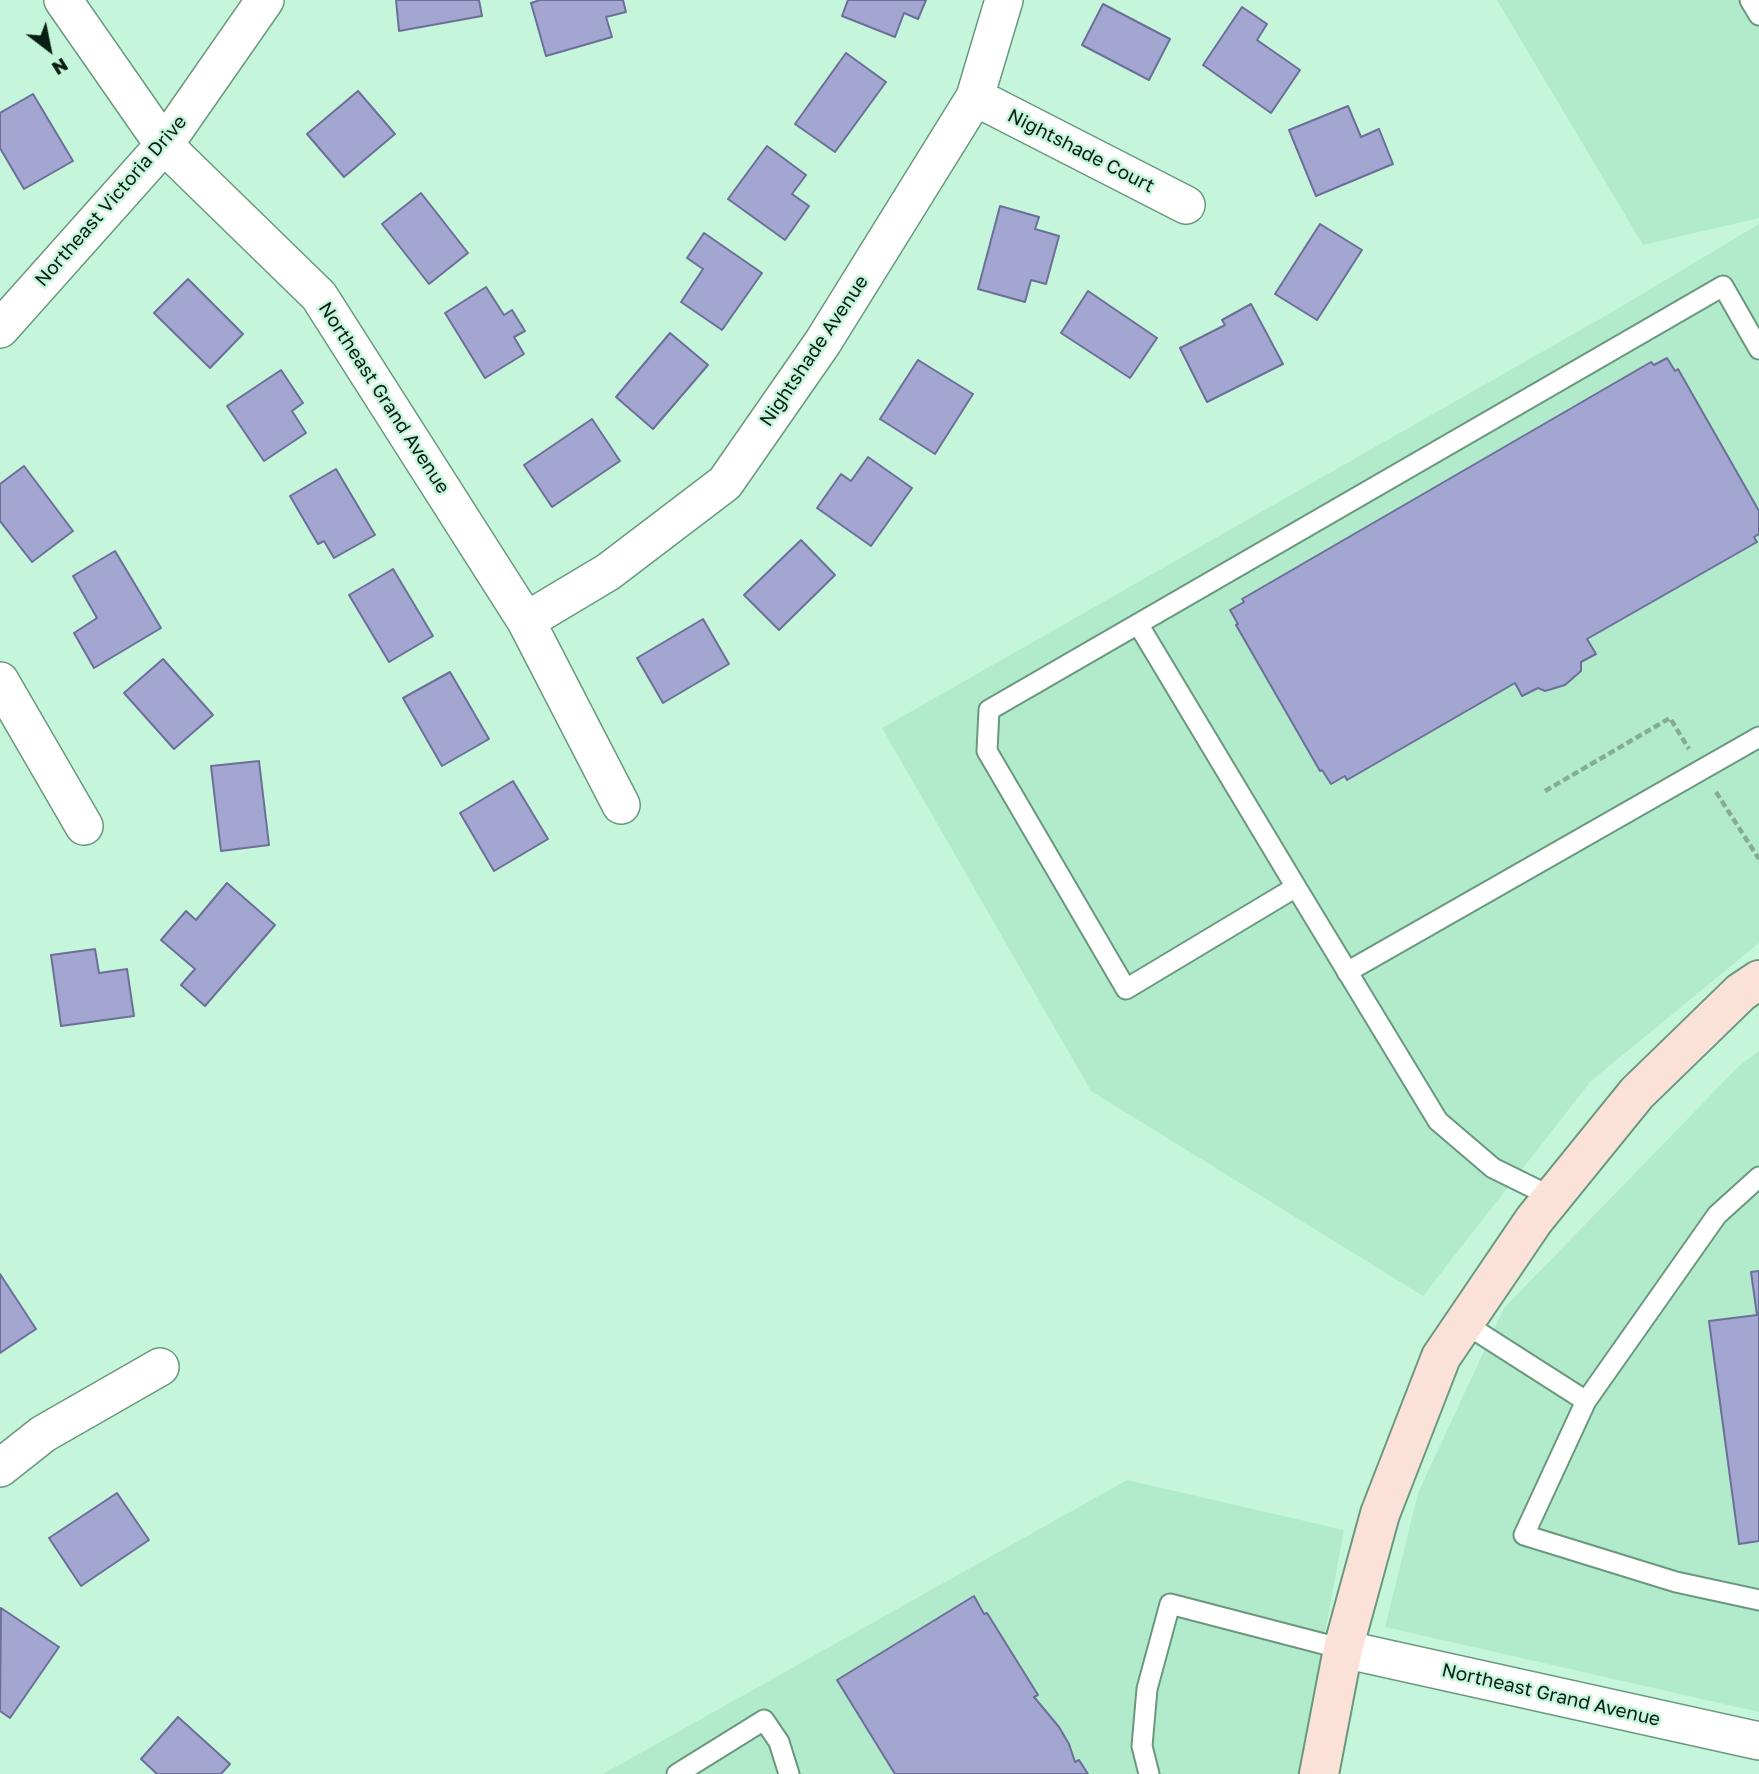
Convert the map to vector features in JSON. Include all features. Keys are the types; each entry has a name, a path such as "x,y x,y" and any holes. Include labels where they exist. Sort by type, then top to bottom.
{"street":[{"name":"Northeast Grand Avenue","path":"63,0 164,145 319,296 526,621 621,805"},
{"name":"Northeast Victoria Drive","path":"0,329 164,145 265,0"},
{"name":"Nightshade Avenue","path":"526,621 608,572 725,483 823,342 975,97 1004,0"},
{"name":"Nightshade Court","path":"975,97 1186,205"},
{"path":"0,681 84,826"},
{"path":"1320,1774 1343,1649 1380,1514 1441,1357 1552,1197 1637,1093 1741,992 1759,980"},
{"path":"0,1468 43,1434 160,1367"},
{"name":"Northeast Grand Avenue","path":"1343,1649 1759,1741"}],"lane":[{"path":"1751,0 1759,15"},
{"path":"1296,887 1126,989 987,751 989,710 1723,286 1759,349"},
{"path":"1138,624 1438,1121 1493,1168 1552,1197"},
{"path":"1347,972 1759,737"},
{"path":"1759,1177 1717,1215 1586,1401 1524,1535 1676,1582 1759,1600"},
{"path":"1464,1323 1586,1401"},
{"path":"1149,1774 1142,1746 1147,1689 1170,1604 1343,1649"},
{"path":"677,1774 764,1720 779,1742 789,1774"}],"shaded area":[{"path":"1497,0 1759,0 1759,218 1643,245"},
{"path":"1759,224 1759,943 1591,1081 1423,1296 1091,1091 882,728 1612,312"},
{"path":"1759,1051 1759,1712 1385,1627 1418,1493 1504,1308 1739,1066"},
{"path":"1127,1480 1344,1530 1299,1774 603,1774"}],"building":[{"path":"396,0 479,0 482,16 399,31"},
{"path":"540,0 623,0 626,12 606,17 612,37 546,56 531,3"},
{"path":"848,0 926,0 918,19 904,13 895,37 842,16"},
{"path":"1103,4 1170,39 1149,80 1082,45"},
{"path":"1242,7 1267,24 1257,40 1300,70 1271,113 1203,65"},
{"path":"846,53 886,82 835,152 795,124"},
{"path":"358,91 395,134 344,177 307,134"},
{"path":"33,94 73,161 24,189 0,148 0,113"},
{"path":"1348,106 1361,137 1379,129 1393,164 1316,196 1289,130"},
{"path":"767,146 806,175 792,194 809,206 785,240 728,199"},
{"path":"421,193 468,253 429,284 382,224"},
{"path":"1000,206 1039,217 1035,229 1059,236 1046,284 1031,280 1025,302 978,289"},
{"path":"1320,224 1362,250 1317,320 1275,294"},
{"path":"704,233 762,273 722,330 681,302 703,269 687,258"},
{"path":"188,279 243,334 210,368 154,313"},
{"path":"486,287 504,315 512,310 525,331 514,337 524,354 485,378 445,313"},
{"path":"1088,291 1157,338 1130,378 1061,333"},
{"path":"1251,304 1283,364 1207,402 1180,348 1225,325 1222,320"},
{"path":"670,333 708,365 653,429 616,397"},
{"path":"1667,358 1675,371 1678,369 1759,511 1759,534 1754,537 1757,542 1587,639 1596,654 1581,662 1581,671 1565,685 1545,691 1538,688 1522,696 1515,683 1347,780 1345,776 1331,784 1322,770 1320,771 1230,610 1244,602 1242,599 1651,362 1654,365"},
{"path":"918,360 973,394 935,454 880,419"},
{"path":"281,370 303,403 292,411 306,433 264,461 227,406"},
{"path":"592,419 620,461 552,507 524,465"},
{"path":"868,457 912,488 871,546 817,508 841,474 851,481"},
{"path":"24,466 73,531 32,562 0,521 0,484"},
{"path":"336,469 375,535 334,558 324,541 318,544 290,496"},
{"path":"801,540 835,575 779,630 744,595"},
{"path":"115,551 161,628 94,668 74,633 97,618 73,576"},
{"path":"393,569 433,636 389,662 349,595"},
{"path":"703,619 729,664 663,703 637,658"},
{"path":"163,659 213,715 174,749 124,693"},
{"path":"450,672 489,739 442,766 403,698"},
{"path":"259,761 269,845 221,851 211,766"},
{"path":"513,781 548,839 494,871 460,813"},
{"path":"227,883 275,925 205,1006 181,985 195,969 161,940 186,911 196,920"},
{"path":"95,949 99,973 127,969 134,1016 61,1026 51,955"},
{"path":"1759,1271 1759,1541 1739,1544 1709,1321 1757,1315 1751,1272"},
{"path":"0,1274 36,1329 0,1353"},
{"path":"117,1493 149,1540 81,1586 49,1538"},
{"path":"974,1596 1038,1695 1034,1697 1059,1727 1075,1762 1079,1760 1088,1774 895,1774 837,1680"},
{"path":"1,1608 59,1647 10,1718 0,1711"},
{"path":"178,1717 230,1764 221,1774 157,1774 141,1759"}]}
